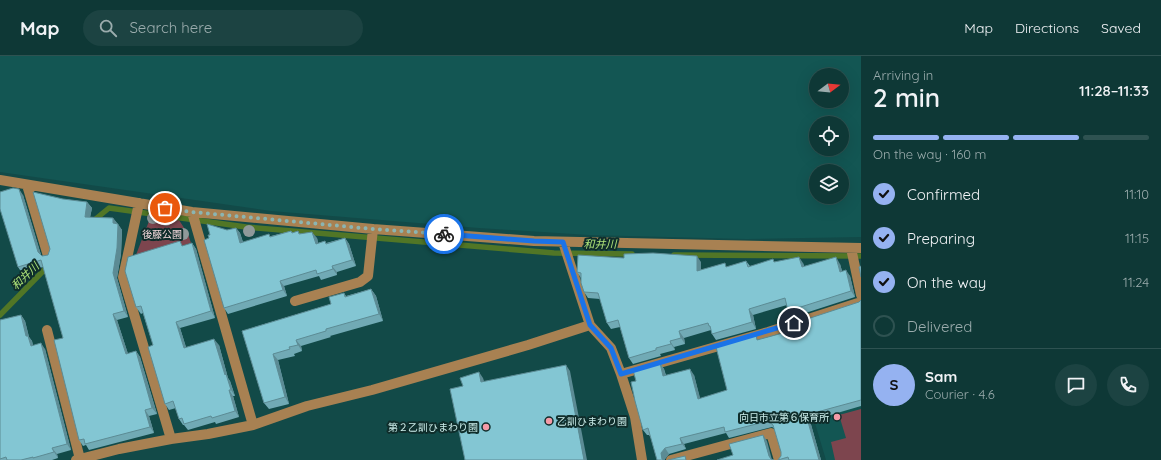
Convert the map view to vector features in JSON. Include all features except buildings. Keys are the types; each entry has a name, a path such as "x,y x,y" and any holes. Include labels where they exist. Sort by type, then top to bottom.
{"street":[{"path":"0,180 192,212 373,229 534,241 856,248 861,295"},
{"path":"27,185 48,256"},
{"path":"139,203 123,277 171,439"},
{"path":"192,212 253,424"},
{"path":"295,301 360,282 368,276 373,229"},
{"path":"563,242 590,325 611,348 621,374 635,417 642,460"},
{"path":"621,374 768,332 861,302"},
{"path":"47,330 78,459 119,449 171,439 208,434 253,424 307,406 372,390 521,347 590,325"},
{"path":"671,460 771,433 779,460"}],"shaded area":[{"path":"0,56 861,56 861,237 746,239 589,235 479,228 271,211 0,172"},
{"name":"向日市立第６保育所","path":"861,357 861,460 826,460 800,373"}],"green space":[{"name":"後藤公園","path":"158,215 179,220 188,234 191,243 134,260 151,216"},
{"path":"861,409 861,460 835,460 831,442 846,438 839,415"}],"waterway":[{"name":"和井川","path":"92,222 109,208 246,227 554,253 632,254"},
{"name":"和井川","path":"674,255 861,256"},
{"name":"和井川","path":"0,315 49,265"}],"way so far":[{"path":"165,208 192,212 373,229 444,234"}],"place":[{"name":"向日市立第６保育所","path":"837,417"},
{"name":"乙訓ひまわり園","path":"549,421"},
{"name":"第２乙訓ひまわり園","path":"486,427"}],"route":[{"path":"444,234 563,242 590,325 611,348 621,374 768,332 794,323"}]}
